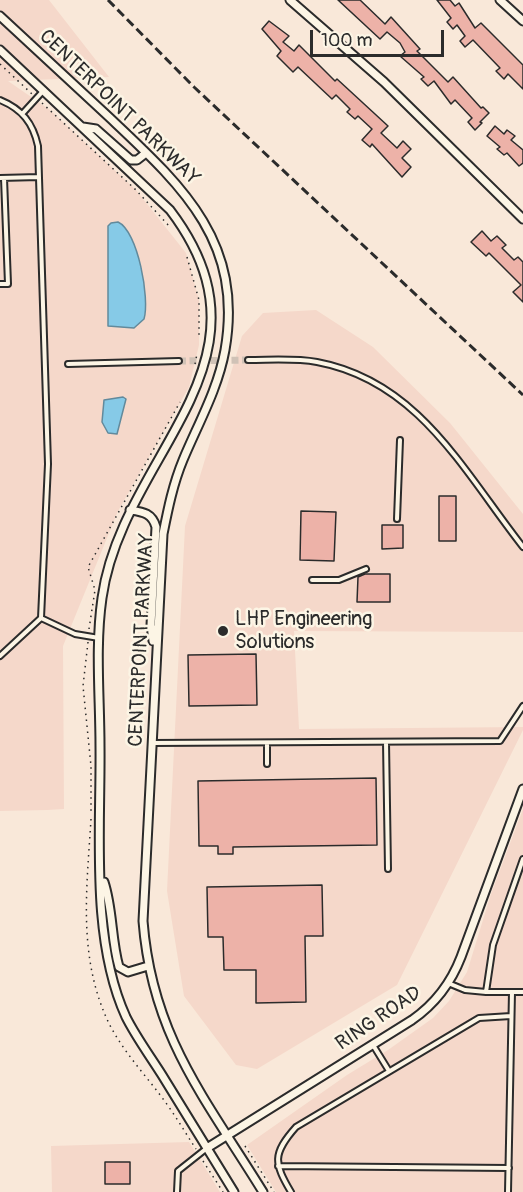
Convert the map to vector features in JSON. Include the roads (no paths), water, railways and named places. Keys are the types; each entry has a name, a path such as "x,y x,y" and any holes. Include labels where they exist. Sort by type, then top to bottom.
{"street":[{"path":"290,0 384,82 523,219"},
{"path":"500,0 523,21"},
{"name":"CENTERPOINT PARKWAY","path":"0,16 182,188 207,226 222,268 228,304 225,350 219,375 183,461 166,518 160,563 144,895 148,966 159,1012 174,1047 263,1192"},
{"name":"CENTERPOINT PARKWAY","path":"0,50 156,195 182,226 203,272 209,298 209,349 197,390 130,510 108,565 99,638 101,873 109,961 126,1017 234,1192"},
{"path":"83,127 96,129 131,160 137,160 146,153"},
{"path":"130,510 148,514 154,519 156,527 151,625 156,655"},
{"name":"RING ROAD","path":"207,1148 424,1011 448,983 469,938 520,809 523,789"},
{"path":"101,873 110,900 112,939 119,967 128,972 148,966"}],"lane":[{"path":"23,113 44,90"},
{"path":"0,100 23,113 36,137 48,464 41,618 0,656"},
{"path":"0,284 8,284 2,178 39,177"},
{"path":"248,360 301,360 334,366 372,381 405,401 439,436 523,547"},
{"path":"68,364 178,361"},
{"path":"397,519 400,440"},
{"path":"312,580 339,580 366,569"},
{"path":"41,618 75,634 99,638"},
{"path":"152,743 500,741 523,706"},
{"path":"386,742 388,869"},
{"path":"267,744 267,764"},
{"path":"486,992 493,945 523,860"},
{"path":"448,983 465,990 523,992"},
{"path":"508,1192 512,992"},
{"path":"291,1192 278,1166 277,1154 296,1127 479,1018 511,1016"},
{"path":"373,1045 389,1071"},
{"path":"177,1192 178,1171 207,1148"},
{"path":"278,1166 509,1168"}],"water":[{"path":"118,222 125,228 137,251 144,282 144,319 134,328 108,326 108,226"},
{"path":"123,397 126,399 117,434 108,433 102,422 104,400"}],"tunnel":[{"path":"179,361 248,360"}],"railway":[{"path":"108,0 194,87 523,395"}],"place":[{"name":"LHP Engineering Solutions","path":"223,631"}]}
